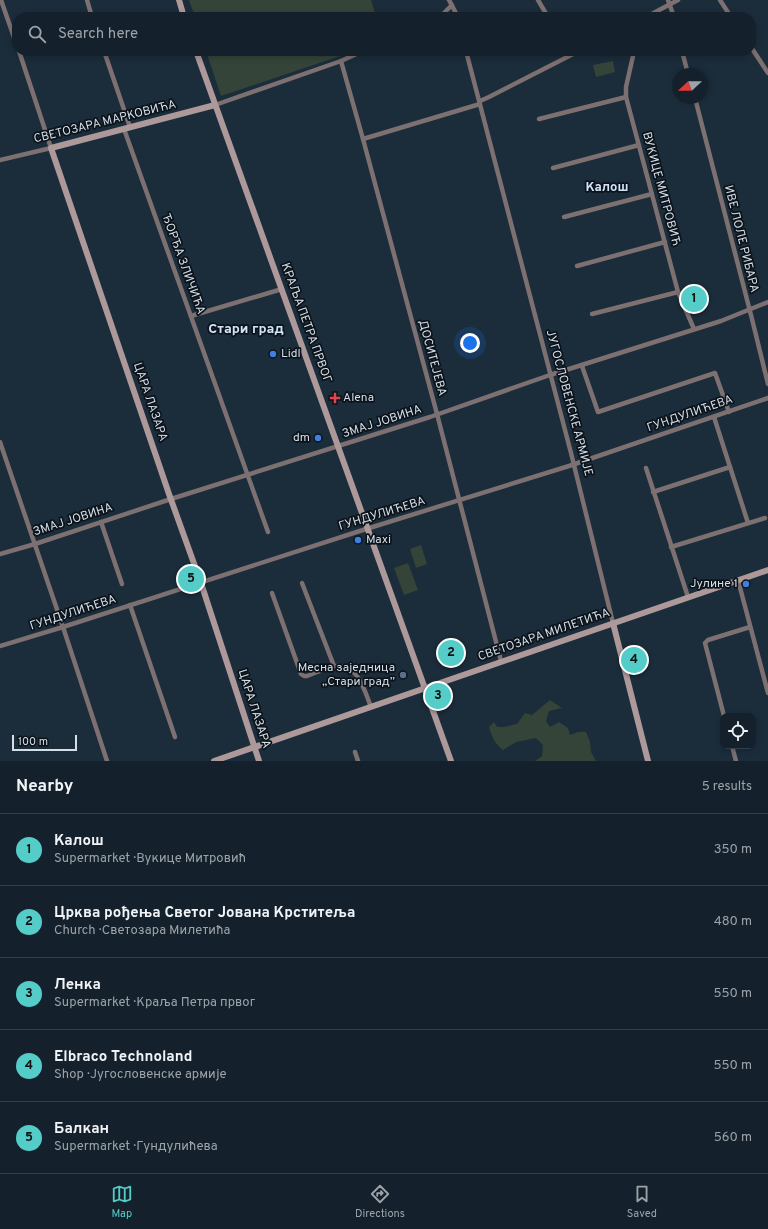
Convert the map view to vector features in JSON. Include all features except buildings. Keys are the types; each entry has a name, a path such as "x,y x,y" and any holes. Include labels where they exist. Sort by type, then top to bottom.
{"main road":[{"path":"179,0 183,12"},
{"name":"КРАЉА ПЕТРА ПРВОГ","path":"198,56 451,761"},
{"name":"СВЕТОЗАРА МАРКОВИЋА","path":"51,148 215,105"},
{"name":"ЦАРА ЛАЗАРА","path":"51,148 201,583 259,761"},
{"name":"СВЕТОЗАРА МИЛЕТИЋА","path":"214,761 371,707 424,687 768,570"},
{"name":"ЈУГОСЛОВЕНСКЕ АРМИЈЕ","path":"613,623 648,761"}],"street":[{"path":"2,0 12,31"},
{"path":"87,0 91,12"},
{"path":"538,0 545,12"},
{"path":"654,12 669,2 678,0"},
{"path":"720,0 728,12"},
{"path":"444,12 450,2"},
{"path":"450,2 455,12"},
{"path":"669,2 672,12"},
{"path":"756,55 768,73"},
{"name":"ЦАРА ЛАЗАРА","path":"20,56 51,148"},
{"name":"ЂОРЂА ЗЛИЧИЋА","path":"105,56 127,128 191,316 268,532"},
{"path":"215,105 352,56"},
{"name":"ЈУГОСЛОВЕНСКЕ АРМИЈЕ","path":"467,56 613,623"},
{"path":"363,139 480,103 564,56"},
{"name":"ВУКИЦЕ МИТРОВИЋ","path":"633,56 626,87 626,96 678,292 694,329"},
{"path":"683,56 686,68"},
{"name":"ДОСИТЕЈЕВА","path":"341,61 437,414 501,661"},
{"path":"539,119 626,96"},
{"name":"ИВЕ ЛОЛЕ РИБАРА","path":"697,104 768,384"},
{"path":"553,168 639,145"},
{"name":"СВЕТОЗАРА МАРКОВИЋА","path":"0,160 51,148"},
{"path":"564,217 652,194"},
{"path":"577,266 665,242"},
{"path":"191,316 282,289"},
{"path":"592,314 678,292"},
{"name":"ЗМАЈ ЈОВИНА","path":"0,554 437,414 550,375 694,329 768,302"},
{"path":"582,366 598,412 715,373 728,412"},
{"name":"ГУНДУЛИЋЕВА","path":"0,646 573,464 768,398"},
{"path":"714,417 748,523"},
{"path":"0,442 107,761"},
{"path":"653,492 730,467"},
{"path":"646,468 688,597"},
{"path":"671,547 765,518"},
{"path":"101,522 122,584"},
{"path":"738,580 768,693"},
{"path":"302,583 334,666"},
{"path":"272,593 301,674 307,676 334,666 346,668 357,675 362,683 371,707"},
{"path":"130,605 175,737"},
{"path":"723,713 705,643 708,640 750,627"},
{"path":"733,749 736,761"},
{"path":"355,752 358,761"}],"green space":[{"path":"189,0 371,0 375,12 193,12"},
{"path":"208,56 340,56 221,96"},
{"path":"613,61 615,72 596,77 593,65"},
{"path":"421,545 427,564 416,568 410,549"},
{"path":"408,563 418,590 404,595 394,568"},
{"path":"550,700 562,708 549,711 546,721 550,727 559,722 568,728 570,735 578,732 586,732 590,742 591,752 596,761 535,761 542,756 543,745 536,738 516,742 503,750 495,742 489,727 494,722 497,727 517,724 525,713 532,715"}],"place":[{"name":"Калош","path":"694,299"},
{"name":"Lidl","path":"273,354"},
{"name":"Alena","path":"335,398"},
{"name":"dm","path":"318,438"},
{"name":"Maxi","path":"358,540"},
{"name":"Балкан","path":"191,579"},
{"name":"Јулине 1","path":"746,584"},
{"name":"Црква рођења Светог Јована Крститеља","path":"451,653"},
{"name":"Elbraco Technoland","path":"634,660"},
{"name":"Месна заједница „Стари град”","path":"403,675"},
{"name":"Ленка","path":"438,696"}],"district":[{"name":"Калош","path":"607,188"},
{"name":"Стари град","path":"246,329"}]}
